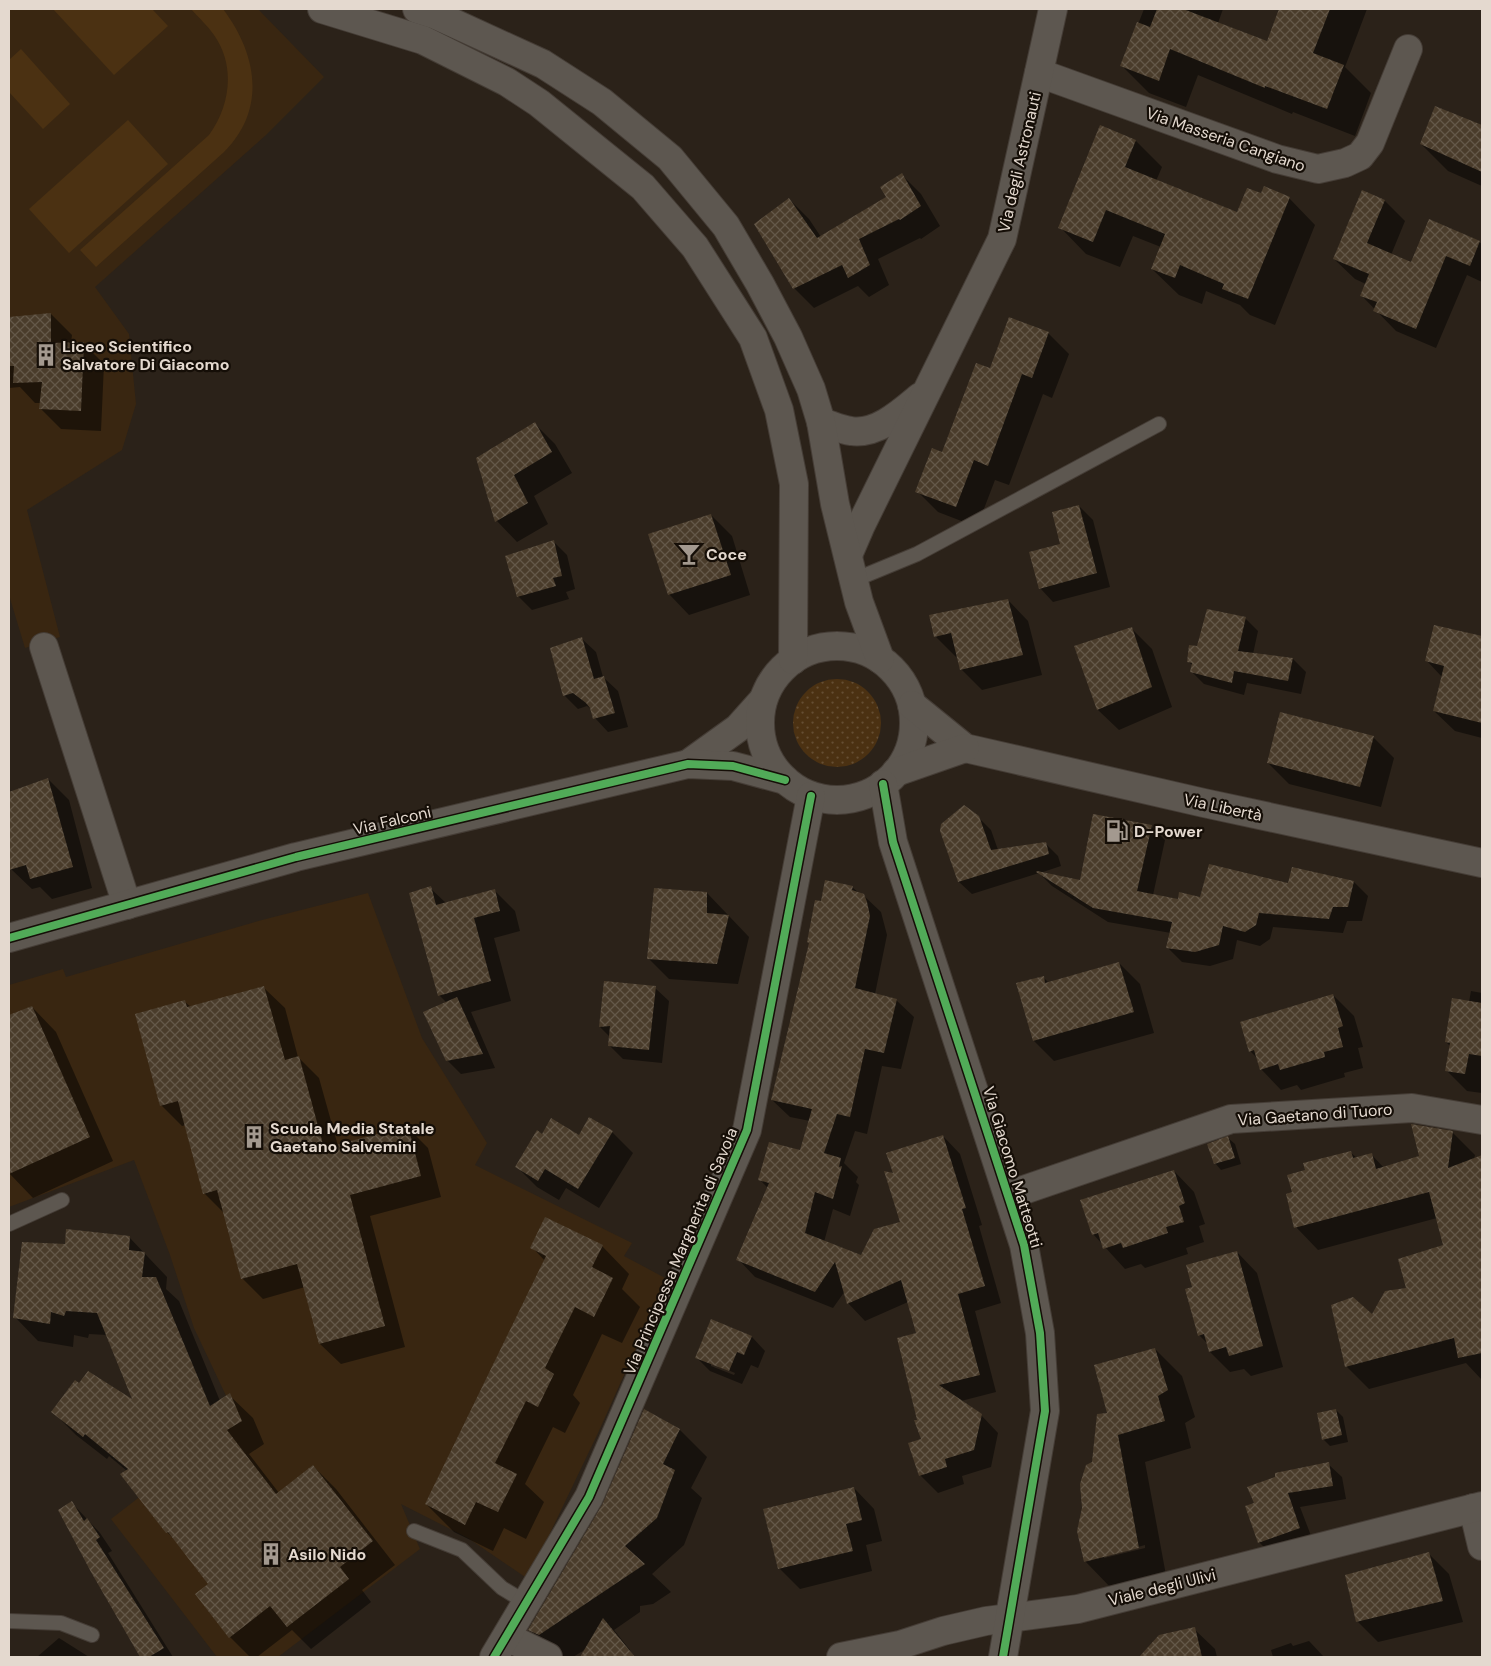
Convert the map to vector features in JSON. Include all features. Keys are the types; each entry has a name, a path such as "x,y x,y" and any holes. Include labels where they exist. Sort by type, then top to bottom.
{"street":[{"path":"322,9 423,40 507,82 538,103 643,187 695,247 753,338 779,410 794,484 793,660"},
{"path":"418,9 436,15 542,64 602,102 670,158 726,226 788,337 811,389 821,422 835,504 859,602 880,659"},
{"name":"Via degli Astronauti","path":"851,567 861,525 1002,239 1053,9"},
{"name":"Via Masseria Cangiano","path":"1039,73 1277,159 1318,169 1345,163 1360,156 1370,144 1408,49"},
{"name":"Via degli Astronauti","path":"821,422 852,431 872,429 900,414 927,391"},
{"path":"890,778 908,754 914,725 912,705 906,689 895,672 880,659 865,651 839,646 814,650 793,660 776,677 763,700 760,718 763,744 772,766 798,790 812,796 838,800 860,797 890,778 965,748"},
{"path":"44,647 127,905"},
{"name":"Via Falconi","path":"688,764 738,728 763,700"},
{"name":"Via Libertà","path":"912,705 965,748 1204,803 1482,863"},
{"name":"Via Falconi","path":"9,938 296,857 688,764 733,766 785,780"},
{"name":"Via Giacomo Matteotti","path":"890,778 893,842 1024,1245 1040,1333 1045,1411 1002,1657"},
{"name":"Via Principessa Margherita di Savoia","path":"501,1647 589,1497 747,1130 812,796"},
{"name":"Via Gaetano di Tuoro","path":"1009,1195 1232,1119 1412,1108 1482,1120"},
{"path":"1478,1507 1482,1546"},
{"name":"Viale degli Ulivi","path":"841,1657 900,1645 943,1631 1009,1617 1041,1615 1078,1609 1478,1507"},
{"path":"501,1647 548,1657"}],"lane":[{"path":"851,567 918,554 1159,424"},
{"path":"9,1224 62,1200"},
{"path":"414,1531 462,1550 502,1588 527,1603"},
{"path":"9,1621 62,1623 92,1635"}],"shaded area":[{"path":"9,9 258,9 324,77 266,135 95,287 129,334 136,404 122,450 27,510 60,637 25,648 9,595"},
{"path":"53,9 152,9 168,26 114,75"},
{"path":"191,9 223,9 235,26 244,44 250,63 252,100 247,118 238,135 224,152 96,267 80,250 209,135 222,112 228,86 225,60 221,47 214,35"},
{"path":"21,49 70,104 43,129 9,92 9,60"},
{"path":"128,120 168,164 69,253 29,209"},
{"path":"837,679 854,682 868,692 878,706 881,723 878,740 868,754 854,764 837,767 820,764 806,754 796,740 793,723 796,706 806,692 820,682"},
{"path":"368,893 422,1038 487,1143 475,1165 632,1243 624,1256 667,1279 598,1433 528,1579 468,1538 401,1504 420,1549 278,1657 217,1657 111,1519 238,1421 194,1328 170,1255 134,1160 9,1207 9,985 63,969 66,977 262,920"}],"building":[{"path":"1157,9 1183,9 1267,41 1279,9 1330,9 1313,53 1344,65 1327,109 1265,86 1265,88 1170,49 1159,81 1120,66 1137,22 1150,27"},
{"path":"1435,106 1482,125 1482,172 1420,144"},
{"path":"1100,125 1136,140 1125,167 1237,212 1247,188 1261,193 1264,186 1290,197 1248,299 1222,289 1224,284 1180,265 1175,278 1151,269 1165,234 1106,210 1093,242 1058,228"},
{"path":"902,173 921,206 900,220 859,239 870,265 848,278 842,265 793,289 754,224 789,198 817,238 886,197 880,187"},
{"path":"1362,190 1385,200 1367,243 1411,262 1429,219 1480,241 1470,266 1446,256 1416,329 1373,311 1377,302 1360,296 1369,274 1333,259"},
{"name":"Liceo Scientifico Salvatore Di Giacomo","path":"51,313 51,343 84,342 81,411 39,409 42,382 13,383 14,366 9,366 9,317"},
{"path":"1009,317 1049,332 1032,378 1022,374 988,466 974,460 956,507 915,492 932,448 942,452 976,363 990,368"},
{"path":"535,422 552,452 514,475 528,503 495,522 476,458"},
{"path":"1079,505 1097,573 1039,589 1029,552 1060,544 1052,512"},
{"name":"Coce","path":"711,514 731,575 668,595 648,534"},
{"path":"554,540 562,576 553,578 556,586 517,597 505,556"},
{"path":"1008,599 1023,655 960,670 951,633 934,637 929,615"},
{"path":"1207,609 1246,617 1238,651 1293,658 1288,681 1234,671 1232,683 1190,672 1192,663 1187,662 1189,645 1197,646"},
{"path":"1434,625 1482,636 1482,723 1433,711 1444,666 1425,661"},
{"path":"1132,627 1152,687 1097,710 1074,646"},
{"path":"582,637 594,679 604,676 615,713 593,719 590,708 573,693 563,696 550,648"},
{"path":"1280,712 1374,736 1360,787 1267,763"},
{"path":"48,778 73,867 30,879 26,865 9,870 9,792"},
{"path":"964,805 979,816 991,850 1046,842 1049,854 958,882 940,831 941,824"},
{"path":"1093,814 1152,825 1137,891 1178,899 1179,892 1200,897 1209,864 1288,883 1292,867 1354,881 1348,907 1333,907 1329,919 1259,913 1256,925 1245,932 1223,926 1219,945 1195,952 1166,948 1172,922 1093,908 1036,872 1080,880"},
{"path":"825,880 853,886 852,890 864,894 867,902 870,916 855,988 897,999 884,1053 865,1049 850,1117 837,1114 824,1153 841,1158 839,1167 842,1166 833,1199 815,1192 805,1233 861,1255 874,1229 900,1222 884,1171 893,1173 886,1153 943,1135 966,1208 962,1209 985,1286 958,1294 980,1375 939,1385 982,1414 974,1450 945,1459 947,1467 919,1476 908,1443 921,1439 914,1420 917,1420 897,1338 916,1333 901,1280 847,1304 835,1262 815,1292 736,1260 769,1183 758,1180 769,1142 800,1150 812,1109 771,1100 809,943 807,942 815,900 821,901"},
{"path":"431,886 436,905 495,889 500,911 474,918 491,981 438,996 409,893"},
{"path":"654,888 707,892 707,913 729,915 717,964 647,959"},
{"path":"1119,962 1134,1012 1033,1041 1016,983 1044,976 1045,983"},
{"path":"604,981 656,986 649,1050 608,1046 610,1026 599,1027"},
{"name":"Scuola Media Statale Gaetano Salvemini","path":"264,986 285,1060 299,1056 324,1148 408,1126 421,1176 350,1195 385,1326 319,1344 297,1264 241,1279 217,1190 203,1194 178,1101 160,1106 135,1014 185,1000 187,1007"},
{"path":"1333,994 1343,1026 1338,1028 1343,1047 1324,1052 1325,1057 1280,1070 1278,1064 1260,1070 1254,1050 1249,1052 1240,1022"},
{"path":"457,997 483,1054 446,1061 423,1012"},
{"path":"1452,998 1482,1003 1482,1056 1469,1054 1465,1074 1445,1071 1450,1043 1445,1042"},
{"path":"32,1006 90,1137 9,1174 9,1015"},
{"path":"589,1117 613,1131 578,1189 545,1169 538,1181 515,1167 537,1130 542,1134 551,1118 579,1135"},
{"path":"1411,1124 1453,1131 1448,1168 1482,1155 1482,1353 1458,1358 1454,1338 1345,1367 1331,1305 1353,1297 1372,1314 1385,1291 1406,1288 1398,1259 1443,1245 1429,1192 1294,1228 1286,1194 1292,1192 1287,1175 1305,1170 1303,1163 1351,1151 1353,1158 1372,1153 1376,1169 1419,1156"},
{"path":"1228,1136 1235,1158 1214,1164 1207,1144"},
{"path":"1174,1170 1185,1203 1179,1206 1184,1222 1166,1227 1168,1233 1123,1248 1121,1243 1103,1249 1098,1233 1092,1235 1080,1200"},
{"path":"545,1217 603,1245 592,1267 613,1278 594,1317 575,1307 545,1368 554,1374 538,1407 526,1401 495,1463 517,1474 498,1512 476,1502 465,1525 425,1504 546,1256 530,1248"},
{"path":"66,1229 130,1236 129,1250 145,1252 142,1277 156,1277 210,1406 230,1393 242,1421 227,1430 276,1494 313,1465 373,1541 340,1567 349,1579 287,1627 270,1606 229,1638 195,1594 208,1584 120,1474 128,1469 85,1434 83,1437 51,1412 75,1380 79,1383 88,1371 132,1399 97,1313 66,1311 64,1316 51,1312 50,1324 13,1318 22,1242 65,1244"},
{"path":"1237,1251 1263,1346 1229,1356 1226,1347 1209,1352 1204,1334 1198,1336 1185,1289 1192,1287 1186,1265"},
{"path":"711,1319 752,1336 744,1355 737,1352 729,1371 695,1358"},
{"path":"1155,1348 1168,1390 1158,1396 1165,1421 1118,1435 1139,1548 1084,1562 1077,1531 1082,1508 1080,1484 1086,1465 1092,1462 1097,1414 1107,1413 1094,1365"},
{"path":"644,1409 680,1429 663,1464 675,1470 657,1518 625,1546 645,1564 539,1635 528,1630 602,1505"},
{"path":"1336,1409 1342,1435 1322,1440 1317,1413"},
{"path":"1329,1462 1333,1486 1288,1493 1300,1528 1258,1543 1245,1506 1254,1503 1247,1487 1275,1477 1275,1473"},
{"path":"854,1487 862,1520 846,1524 853,1551 778,1569 763,1509"},
{"path":"72,1501 84,1521 87,1518 100,1537 96,1540 164,1648 149,1657 140,1657 58,1510"},
{"path":"1429,1552 1443,1601 1356,1622 1345,1575"},
{"path":"603,1618 635,1657 580,1657"},
{"path":"1195,1627 1202,1657 1139,1657 1159,1635"}],"cycle path":[{"path":"9,938 296,857 688,764 733,766 785,780"},
{"path":"883,784 893,842 1024,1245 1040,1333 1045,1411 1003,1657"},
{"path":"494,1657 589,1497 747,1130 811,796"}],"place":[{"name":"Liceo Scientifico Salvatore Di Giacomo","path":"46,355"},
{"name":"Coce","path":"689,554"},
{"name":"D-Power","path":"1117,831"},
{"name":"Scuola Media Statale Gaetano Salvemini","path":"254,1137"},
{"name":"Asilo Nido","path":"271,1554"}]}
